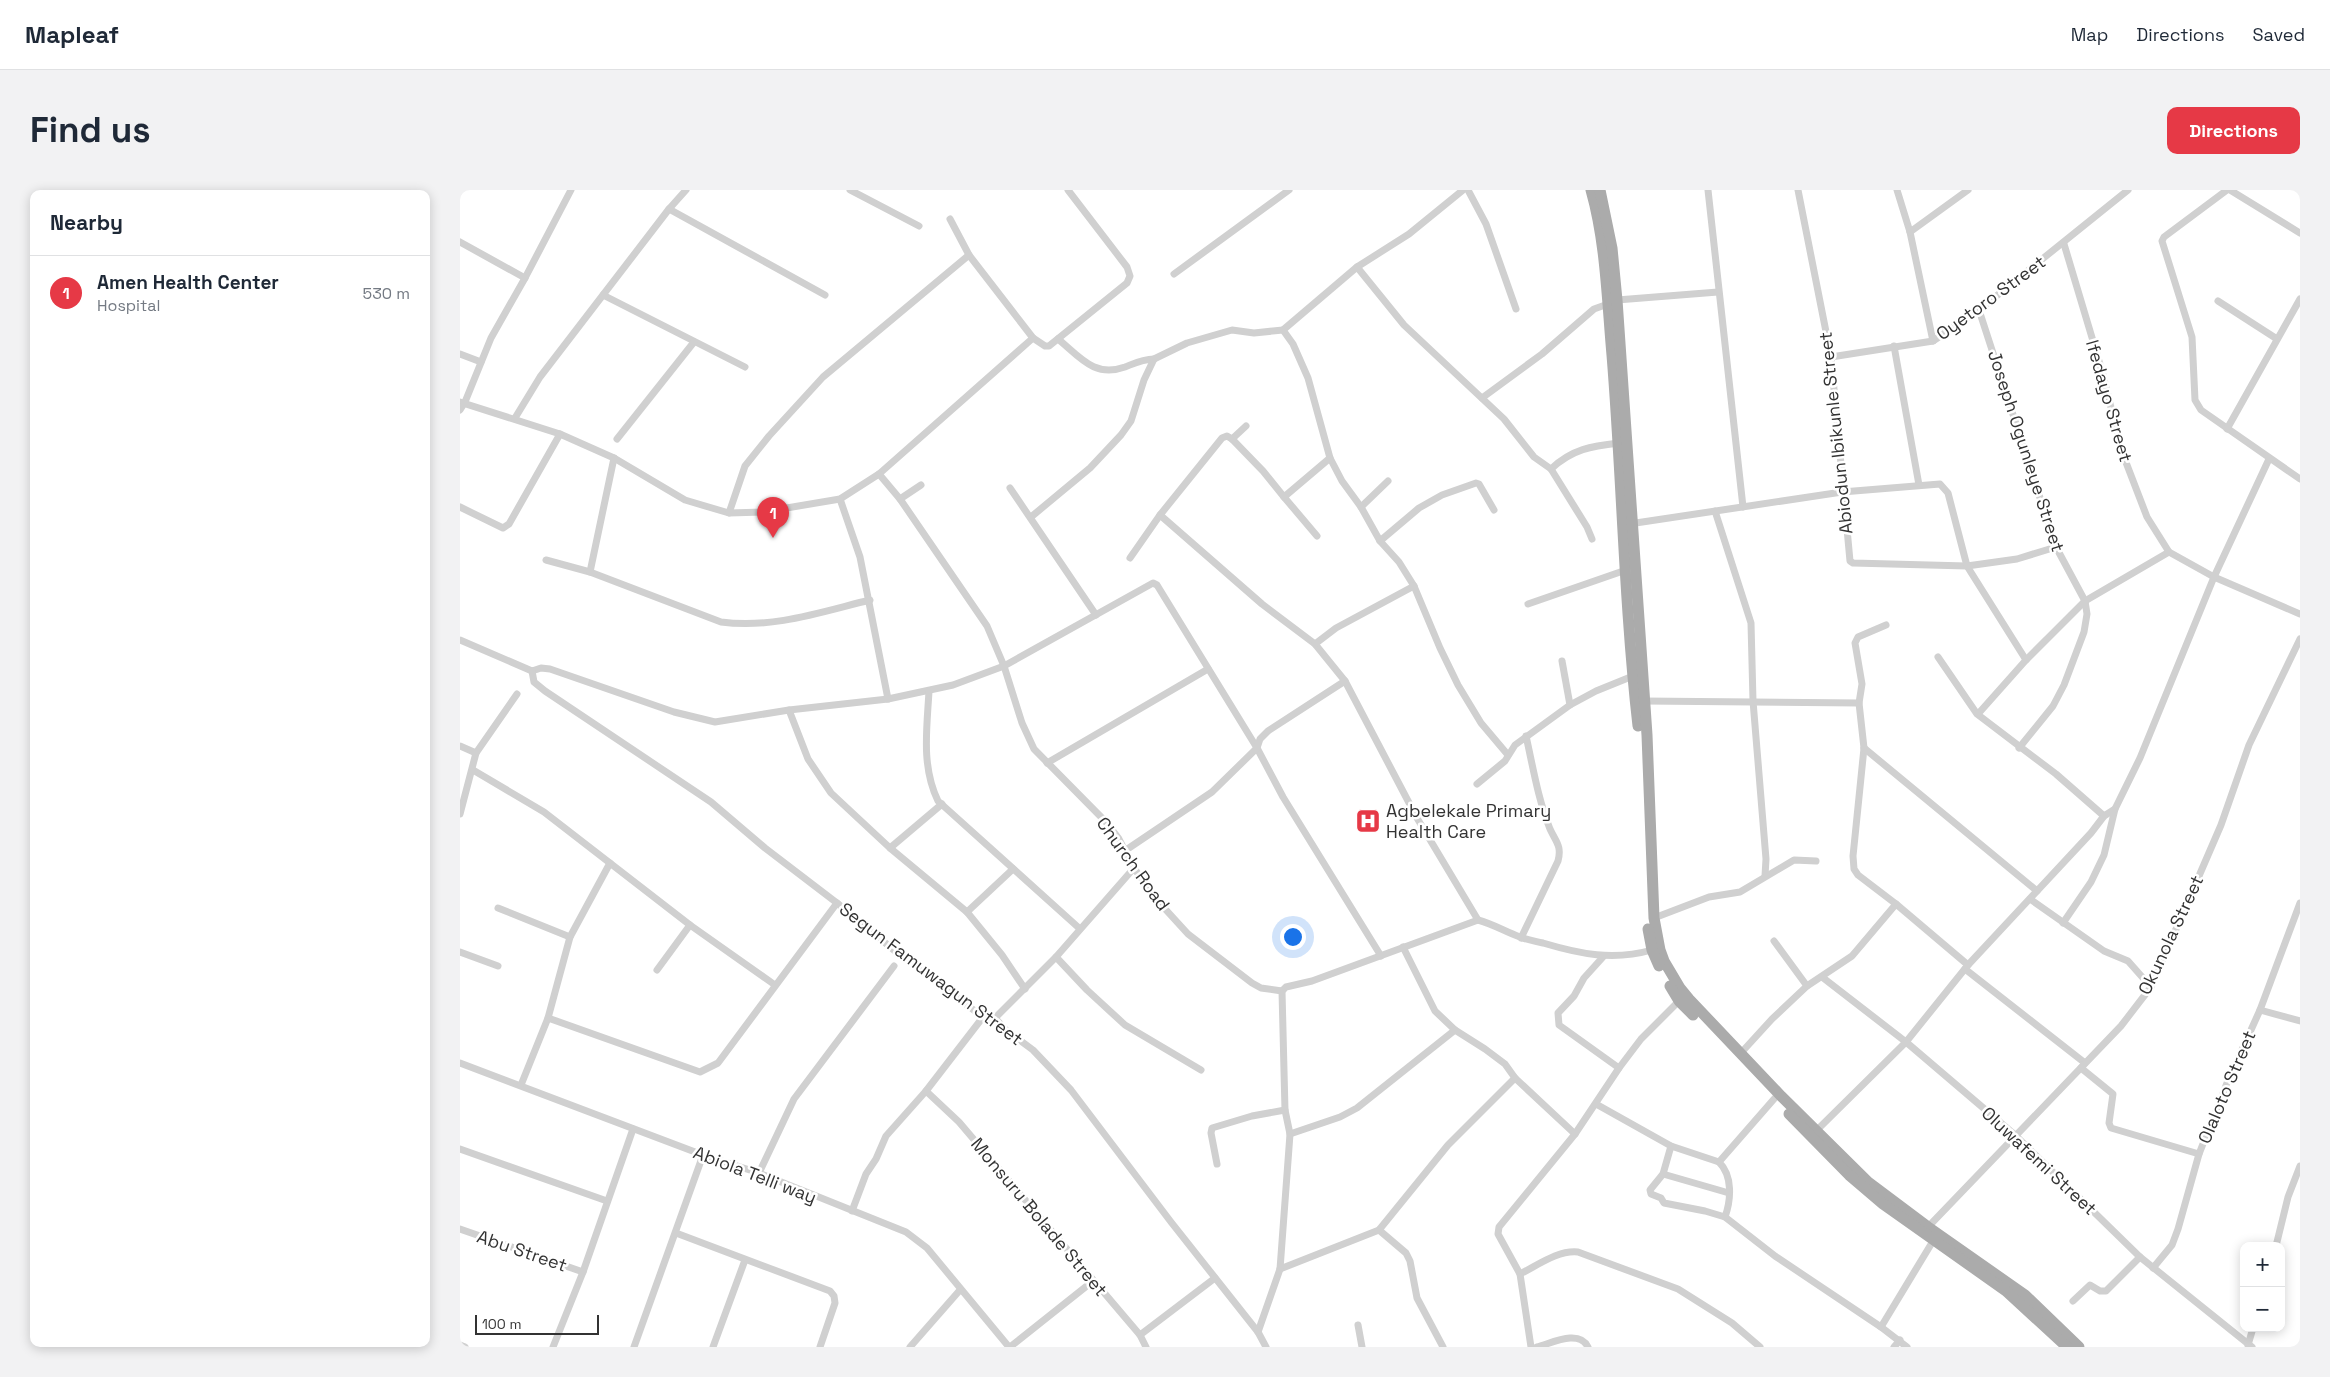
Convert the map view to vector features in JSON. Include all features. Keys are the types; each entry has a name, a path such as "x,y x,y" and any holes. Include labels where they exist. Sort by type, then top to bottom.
{"main road":[{"path":"1591,190 1612,302 1628,524 1644,702 1654,918 1660,950 1680,988 1740,1054 1868,1182 2025,1295 2080,1347"},
{"path":"1600,190 1612,248 1612,302 1619,443 1628,524 1626,570 1633,676 1640,736 1647,921 1652,950 1679,1001 1849,1175 1883,1204 1933,1241 2006,1291 2067,1347"}],"street":[{"path":"460,410 501,319 525,278 571,190"},
{"path":"515,418 540,377 669,209 686,190"},
{"path":"850,190 919,226"},
{"path":"950,219 969,254 1033,338 1044,346 1049,346 1127,283 1130,276 1127,267 1068,190"},
{"path":"1174,274 1290,190"},
{"path":"1058,339 1094,368 1114,371 1145,359 1154,360 1187,343 1223,332 1232,330 1254,333 1283,330 1357,268 1409,234 1463,190"},
{"path":"1468,190 1486,224 1516,309"},
{"path":"1708,190 1743,507"},
{"name":"Abiodun Ibikunle Street","path":"1798,190 1831,357 1849,558 1853,563 1967,566"},
{"path":"1897,190 1910,232 1933,341"},
{"path":"1910,232 1968,190"},
{"name":"Oyetoro Street","path":"1831,357 1933,341 1979,310 2064,244 2128,190"},
{"path":"2300,233 2228,190 2164,237 2162,241 2192,337 2197,406 2300,480"},
{"path":"669,209 825,295"},
{"path":"460,242 525,278"},
{"name":"Ifedayo Street","path":"2064,244 2102,371 2122,452 2144,512 2170,552"},
{"path":"729,513 746,466 769,436 823,378 969,254"},
{"path":"1357,268 1390,310 1504,419 1534,457 1551,469 1592,539"},
{"path":"1482,398 1542,354 1594,309 1612,302 1718,292"},
{"path":"603,295 745,367"},
{"path":"2227,429 2300,299"},
{"path":"2218,301 2278,339"},
{"name":"Joseph Ogunleye Street","path":"1979,310 2056,547 2085,601 2088,614 2084,632 2064,685 2053,706 2019,748"},
{"path":"1283,330 1294,344 1308,378 1330,458 1342,481 1361,507 1380,541 1399,562 1414,586 1458,685 1481,723 1508,755"},
{"path":"463,402 560,434 614,458 685,500 729,513 763,512 840,498 879,474 1033,338"},
{"path":"617,439 694,342"},
{"path":"1894,346 1918,485"},
{"path":"460,354 481,362"},
{"path":"1030,517 1090,468 1121,434 1131,421 1144,380 1154,360"},
{"path":"1232,439 1246,426"},
{"path":"460,507 496,526 503,528 509,524 560,434"},
{"path":"1130,558 1160,515 1222,438 1227,436 1263,471 1317,536"},
{"path":"1551,469 1564,457 1589,447 1619,443"},
{"path":"590,572 614,458"},
{"path":"1284,497 1330,458"},
{"path":"2063,923 2091,882 2104,855 2115,809 2140,758 2214,577 2269,459"},
{"name":"Church Road","path":"879,474 900,499 987,626 1004,666 1028,739 1034,749 1106,822 1126,850 1134,868 1162,906 1203,948 1257,985 1282,991"},
{"path":"1361,507 1388,481"},
{"path":"1380,541 1419,508 1442,495 1476,482 1494,510"},
{"path":"1628,524 1842,492 1940,484 1948,493 1967,566 2026,660"},
{"path":"900,499 921,485"},
{"path":"1010,488 1050,550 1096,615"},
{"path":"840,498 860,557 870,600 888,700"},
{"path":"1715,511 1751,623 1753,701 1766,859 1765,876"},
{"path":"1160,515 1262,604 1315,644 1345,681 1417,818 1478,920"},
{"path":"1967,566 2017,559 2056,547"},
{"path":"1978,714 2026,660 2085,601 2170,552 2214,577 2300,614"},
{"path":"546,560 590,572 722,622 744,625 794,619 870,600"},
{"path":"1528,604 1626,570"},
{"path":"460,640 532,671 541,668 550,669 674,712 715,722 789,710 888,700 953,685 1004,666 1153,583 1157,585 1257,748 1283,797 1381,956"},
{"path":"1315,644 1344,623 1414,586"},
{"path":"1886,625 1855,639 1862,684 1859,703 1864,748 1853,856 1854,869 1858,875 1896,904 2113,1094 2109,1123 2111,1128 2116,1132 2199,1154"},
{"name":"Okunola Street","path":"1928,1227 2014,1135 2121,1026 2151,986 2221,825 2249,745 2300,639"},
{"path":"1938,657 1978,714 2019,748 2056,774 2104,816"},
{"path":"1562,661 1570,705"},
{"path":"1047,762 1208,669"},
{"name":"Segun Famuwagun Street","path":"532,671 534,682 545,691 711,802 765,848 837,903 895,951 983,1017 995,1018 1006,1030 1033,1050 1071,1090 1258,1332 1266,1347"},
{"path":"1477,784 1501,765 1515,745 1570,705 1596,691 1633,676"},
{"path":"1126,850 1212,792 1257,748 1260,739 1268,731 1345,681"},
{"path":"929,690 926,762 932,788 938,800 1079,928"},
{"path":"460,814 476,753 517,694"},
{"path":"1644,702 1753,701 1859,703"},
{"path":"789,710 808,759 826,788 890,848 967,912 1002,955 1025,989"},
{"path":"1521,938 1561,851 1544,814 1526,736"},
{"path":"460,746 476,753"},
{"path":"1864,748 2037,890"},
{"path":"473,770 544,812 690,925 775,985"},
{"path":"890,848 942,804"},
{"path":"1816,1131 1906,1042 1967,967 2091,833 2104,816 2115,809"},
{"path":"1654,918 1709,897 1740,892 1794,860 1816,860"},
{"path":"521,1084 548,1018 570,937 610,863"},
{"path":"995,1018 1056,957 1079,928 1134,868"},
{"path":"967,912 1013,869"},
{"path":"2030,899 2104,951 2128,961 2151,986"},
{"path":"548,1018 700,1072 718,1063 837,903"},
{"name":"Olaloto Street","path":"2153,1268 2172,1245 2184,1212 2192,1173 2199,1154 2227,1083 2260,1010 2300,903"},
{"path":"1740,1054 1772,1019 1807,986 1852,956 1896,904"},
{"path":"498,908 570,937"},
{"path":"1258,1332 1280,1269 1290,1134 1286,1110 1282,991 1286,987 1312,981 1478,920 1490,923 1521,938 1576,953 1603,957 1631,956 1652,950"},
{"path":"657,970 690,925"},
{"path":"1774,941 1807,986"},
{"path":"1403,947 1429,1001 1455,1030 1486,1049 1505,1064 1515,1078 1575,1134"},
{"path":"460,952 498,966"},
{"path":"1056,957 1087,990 1125,1024 1201,1070"},
{"path":"1603,957 1584,978 1574,996 1558,1013 1557,1019 1559,1025 1619,1068"},
{"path":"759,1173 798,1092 894,966"},
{"name":"Oluwafemi Street","path":"1822,977 1906,1042 2014,1135 2140,1257 2250,1346"},
{"path":"1531,1347 1520,1274 1498,1234 1499,1227 1575,1134 1619,1068 1641,1039 1679,1001"},
{"path":"2260,1010 2300,1021"},
{"path":"852,1212 866,1174 876,1159 886,1136 926,1091 983,1017"},
{"path":"1290,1134 1340,1117 1357,1108 1455,1030"},
{"name":"Abiola Telli way","path":"460,1062 703,1155 759,1173 852,1212 906,1232 927,1248 1009,1347"},
{"path":"1280,1269 1379,1230 1448,1145 1515,1078"},
{"name":"Monsuru Bolade Street","path":"926,1091 959,1122 1140,1335 1146,1347"},
{"path":"1719,1162 1774,1099"},
{"path":"1596,1104 1671,1146 1719,1162 1726,1169 1728,1193 1725,1218"},
{"path":"1217,1164 1210,1133 1212,1128 1252,1116 1286,1110"},
{"path":"553,1347 583,1272 633,1128"},
{"path":"1671,1146 1663,1174 1650,1190 1651,1194 1661,1198 1664,1203 1705,1211 1725,1218 1775,1256 1900,1340 1907,1347"},
{"path":"460,1149 607,1201"},
{"path":"634,1347 703,1155"},
{"path":"2277,1242 2288,1197 2300,1166"},
{"path":"1663,1174 1728,1193"},
{"name":"Abu Street","path":"460,1230 583,1272"},
{"path":"1379,1230 1406,1253 1410,1261 1417,1298 1443,1347"},
{"path":"676,1234 830,1292 834,1296 835,1303 820,1347"},
{"path":"1881,1327 1933,1241"},
{"path":"1520,1274 1560,1254 1569,1251 1578,1252 1678,1289 1732,1323 1760,1347"},
{"path":"2073,1301 2090,1285 2100,1292 2106,1291 2140,1257"},
{"path":"713,1347 745,1260"},
{"path":"1140,1335 1215,1278"},
{"path":"1009,1347 1093,1281"},
{"path":"910,1347 960,1290"},
{"path":"1358,1325 1362,1347"},
{"path":"2250,1346 2252,1332"},
{"path":"1537,1347 1572,1338 1584,1340 1588,1347"},
{"path":"1894,1347 1900,1340"},
{"path":"460,1345 465,1347"}],"place":[{"name":"Amen Health Center","path":"773,538"},
{"name":"Agbelekale Primary Health Care","path":"1368,821"}]}
